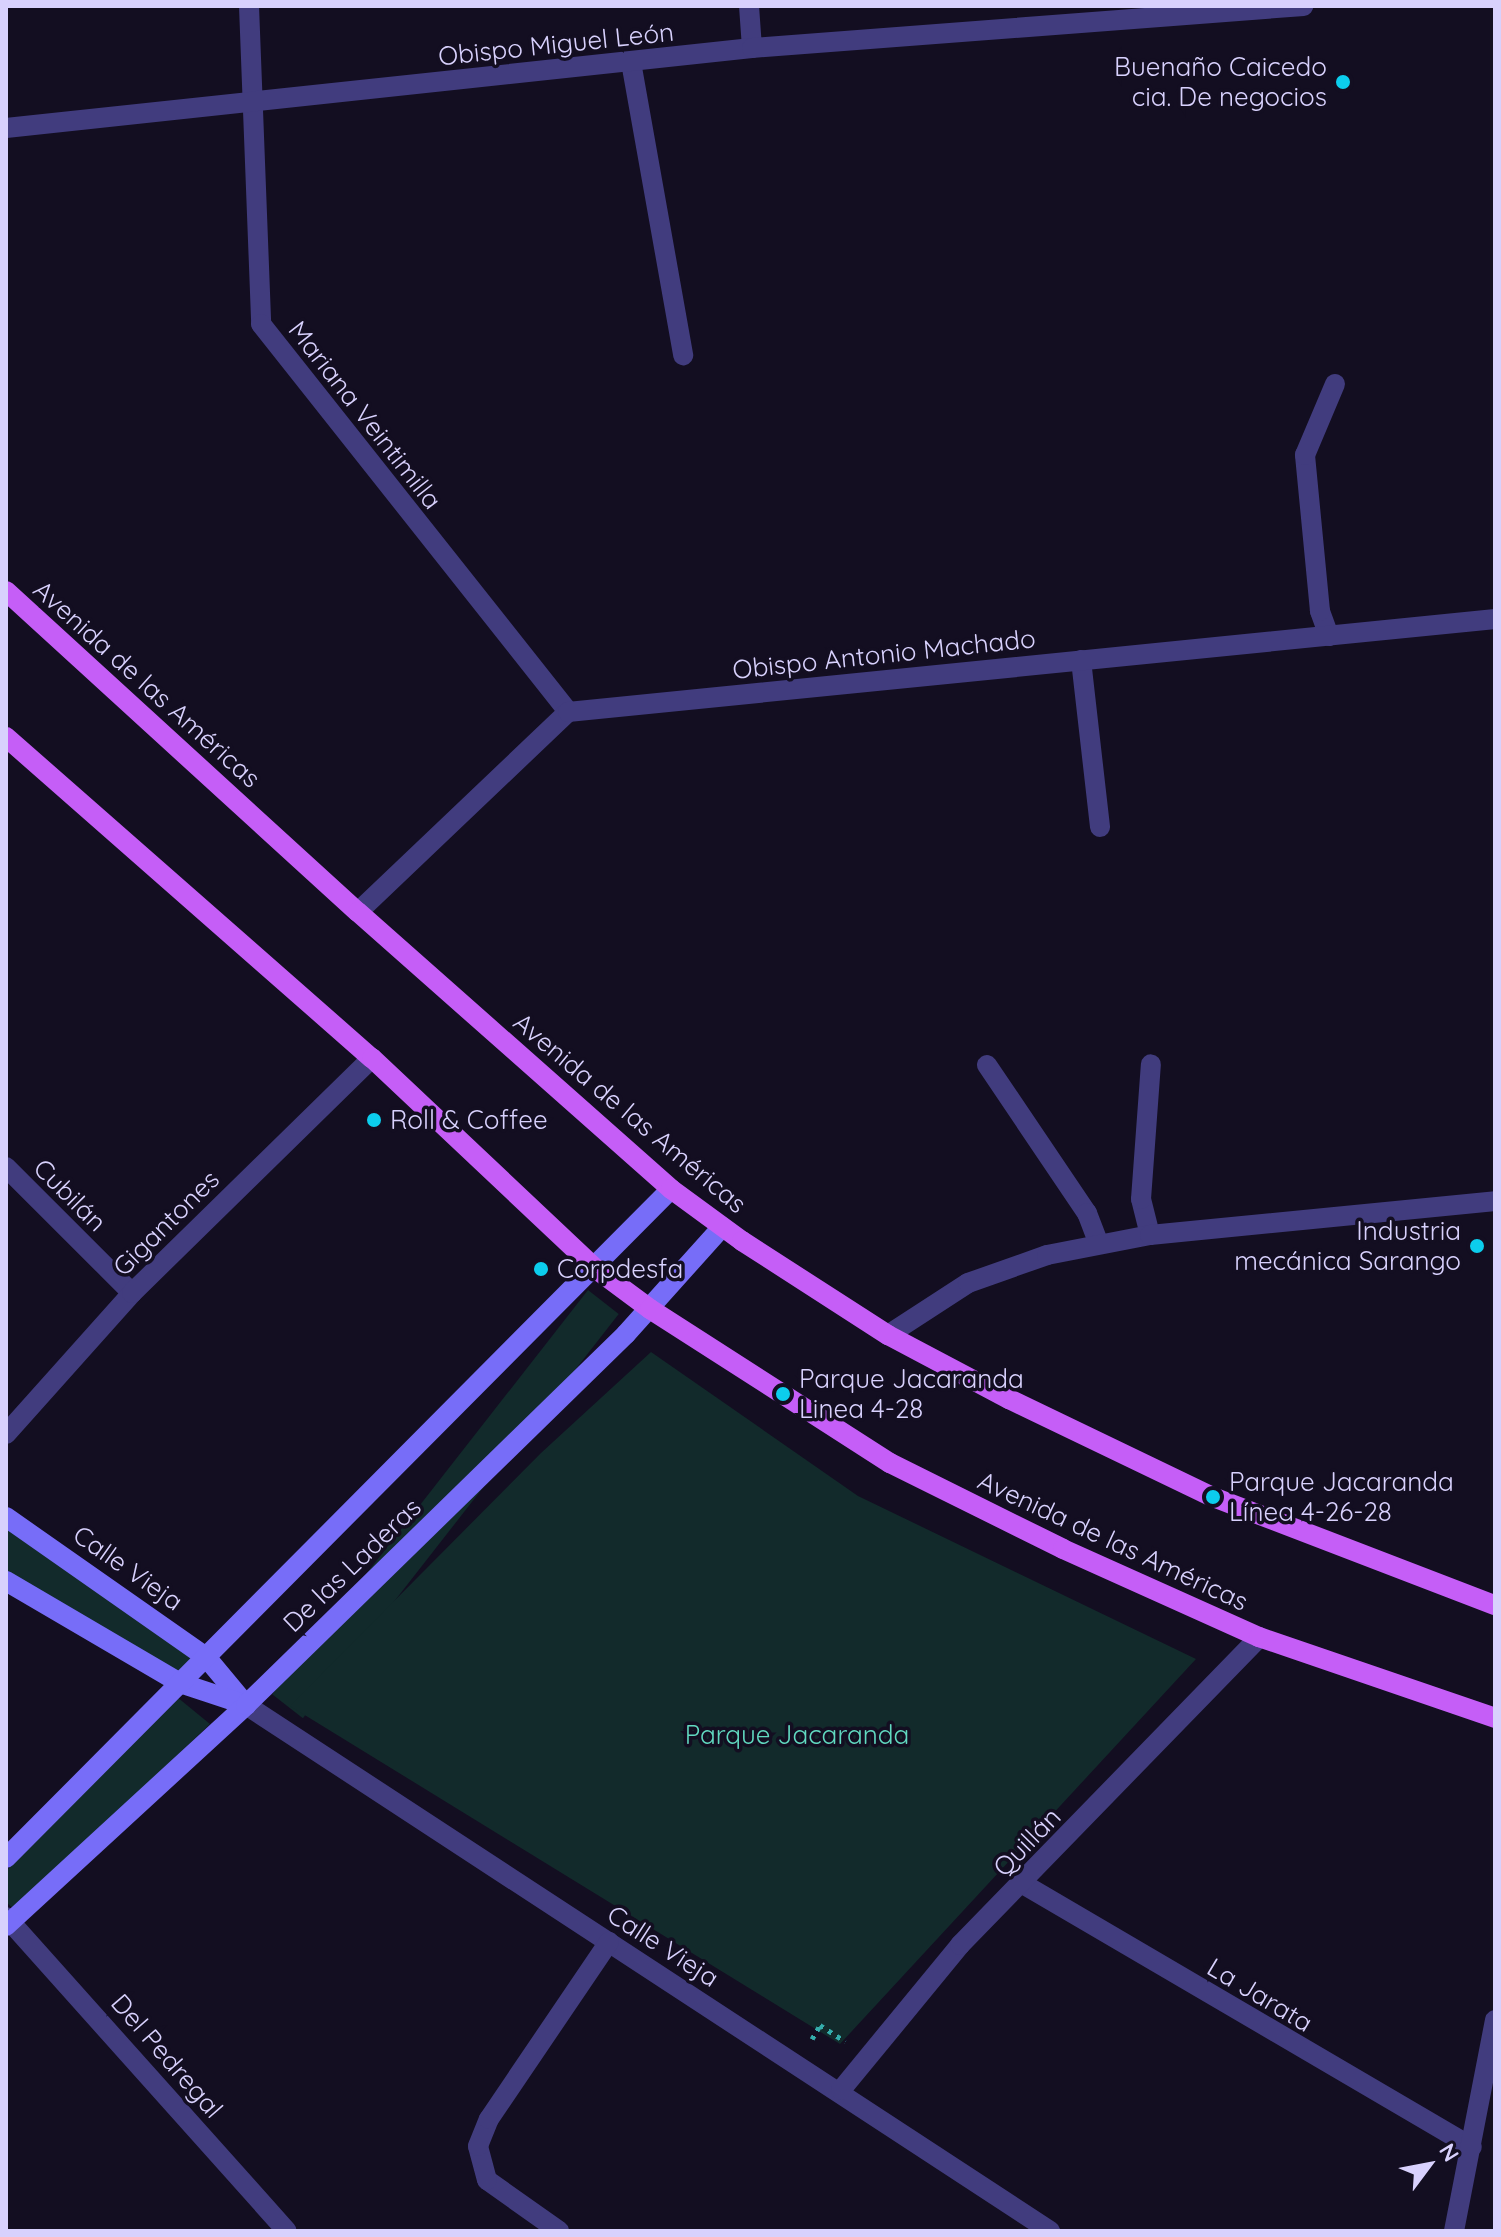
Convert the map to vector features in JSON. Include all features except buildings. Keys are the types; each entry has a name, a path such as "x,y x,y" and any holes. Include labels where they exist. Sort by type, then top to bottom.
{"main road":[{"name":"Avenida de las Américas","path":"6,591 358,912 671,1189 722,1227 888,1335 1213,1497 1495,1605"},
{"name":"Avenida de las Américas","path":"6,737 372,1058 596,1269 650,1309 890,1463 1259,1637 1495,1718"},
{"name":"De las Laderas","path":"6,1858 596,1269 671,1189"},
{"name":"De las Laderas","path":"8,1922 246,1705 650,1309 722,1227"},
{"name":"Calle Vieja","path":"6,1517 206,1657 246,1705"},
{"name":"Calle Vieja","path":"6,1581 180,1683 246,1705"}],"street":[{"name":"Mariana Veintimilla","path":"249,6 249,103 261,324 568,712"},
{"path":"749,6 752,48"},
{"name":"Obispo Miguel León","path":"6,128 752,48 1183,12 1303,6"},
{"path":"631,62 683,355"},
{"path":"1329,636 1320,611 1305,455 1335,384"},
{"name":"Obispo Antonio Machado","path":"568,712 1495,619"},
{"path":"1081,660 1100,827"},
{"path":"358,912 568,712"},
{"name":"Gigantones","path":"6,1434 132,1293 372,1058"},
{"path":"1150,1235 1141,1199 1151,1064"},
{"path":"987,1065 1087,1213 1099,1244"},
{"name":"Cubilán","path":"6,1167 132,1293"},
{"path":"888,1335 968,1283 1047,1255 1150,1235 1495,1201"},
{"name":"Quillán","path":"841,2090 960,1945 1023,1884 1259,1637"},
{"name":"Calle Vieja","path":"246,1705 841,2090 1050,2231"},
{"name":"La Jarata","path":"1023,1884 1472,2147"},
{"name":"Del Pedregal","path":"8,1922 287,2231"},
{"path":"559,2231 487,2180 478,2146 489,2119 609,1942"},
{"path":"1454,2231 1495,2020"}],"green space":[{"path":"588,1290 619,1314 303,1718 272,1694"},
{"name":"Parque Jacaranda","path":"651,1352 858,1496 1196,1659 840,2044 290,1706 541,1453"},
{"path":"6,1517 206,1657 180,1683 6,1581"},
{"path":"177,1697 210,1724 15,1910 6,1902 6,1871"}],"place":[{"name":"Buenaño Caicedo cia. De negocios","path":"1343,82"},
{"name":"Roll & Coffee","path":"374,1120"},
{"name":"Industria mecánica Sarango","path":"1477,1246"},
{"name":"Corpdesfa","path":"541,1269"},
{"name":"Parque Jacaranda Linea 4-28","path":"783,1394"},
{"name":"Parque Jacaranda Línea 4-26-28","path":"1213,1497"}]}
